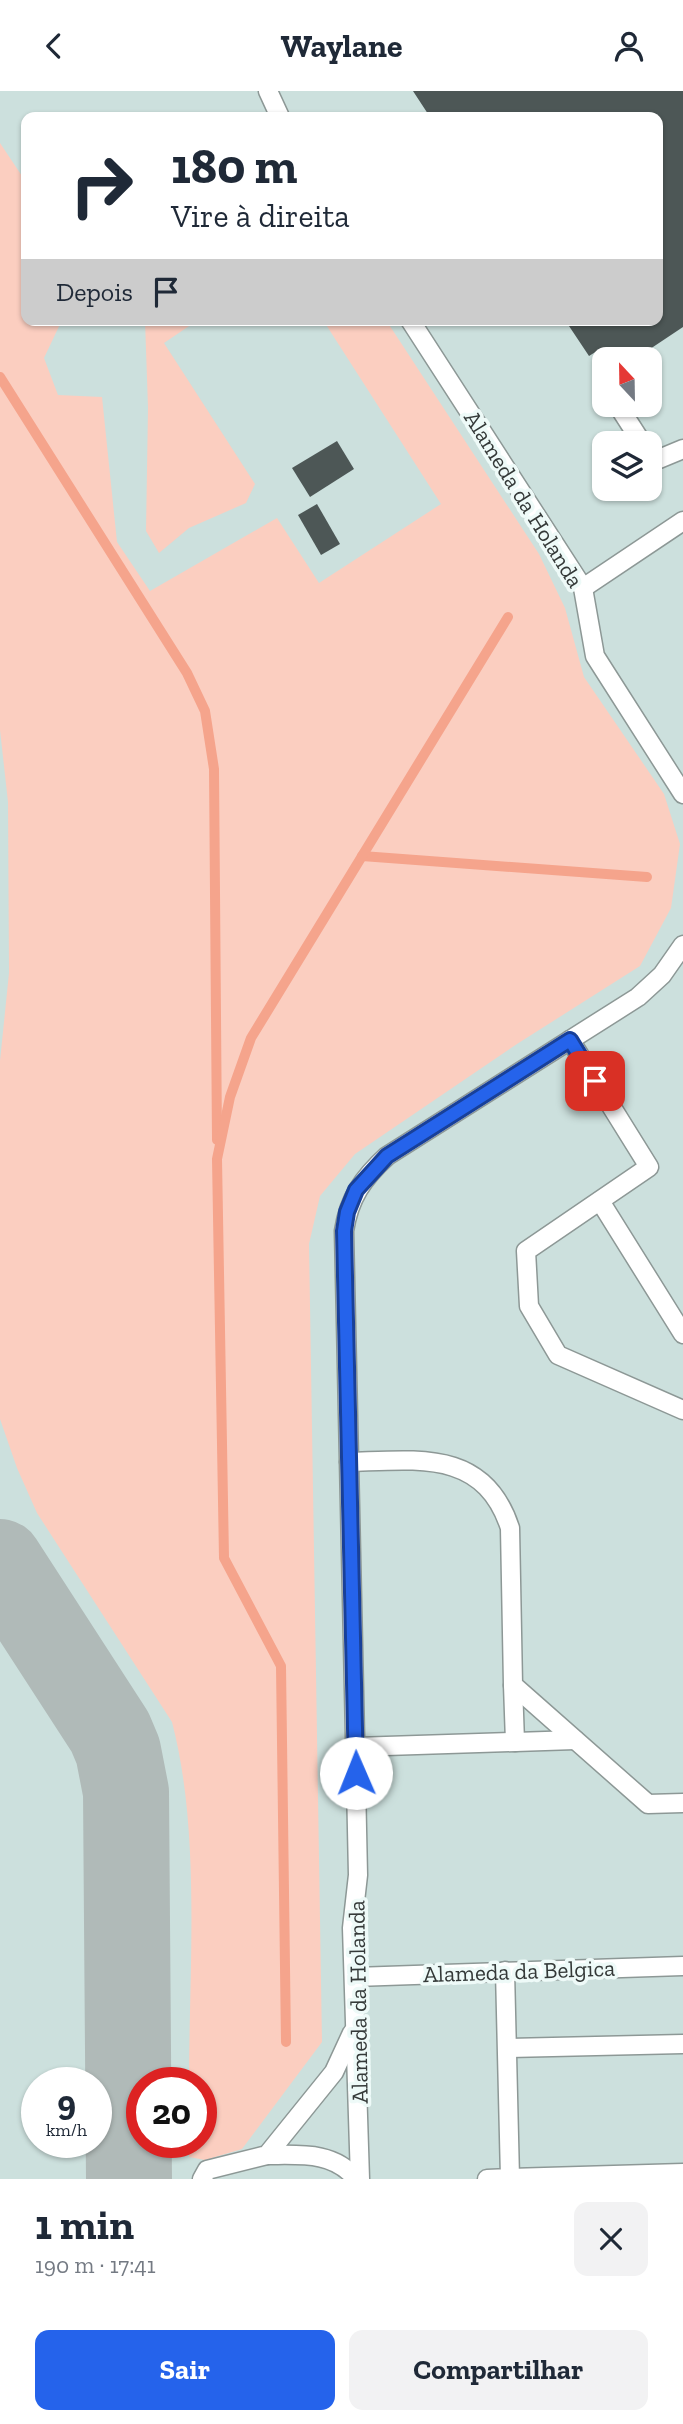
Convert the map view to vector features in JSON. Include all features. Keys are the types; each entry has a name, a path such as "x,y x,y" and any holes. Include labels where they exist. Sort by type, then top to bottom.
{"lane":[{"path":"268,93 278,112"},
{"name":"Alameda da Holanda","path":"414,326 583,588 595,656 683,794"},
{"path":"662,458 683,449"},
{"path":"583,588 683,521"},
{"name":"Alameda da Holanda","path":"358,2179 352,1928 358,1875 344,1231 347,1212 356,1190 387,1156 638,997 662,975 683,945"},
{"path":"570,1040 649,1167 526,1251 530,1305 558,1355 683,1410"},
{"path":"600,1201 683,1334"},
{"path":"349,1462 433,1460 468,1471 488,1487 503,1506 513,1551 515,1742"},
{"path":"513,1685 648,1804 683,1803"},
{"path":"355,1747 575,1740"},
{"name":"Alameda da Belgica","path":"355,1977 683,1966"},
{"path":"505,1971 509,2048 510,2178"},
{"path":"267,2155 334,2072 351,2038 356,2013"},
{"path":"509,2048 683,2045"},
{"path":"202,2179 207,2170 267,2155 313,2155 332,2160 358,2179"},
{"path":"487,2179 683,2173"}],"shaded area":[{"path":"0,91 683,91 683,2179 0,2179"},
{"path":"0,143 21,174 21,326 59,326 44,358 58,395 102,397 117,542 150,591 277,518 319,583 441,504 327,326 390,326 539,554 565,608 584,677 664,794 680,844 671,908 640,966 517,1044 355,1154 320,1196 309,1244 322,2042 242,2149 217,2156 217,2067 189,2067 190,1855 187,1809 172,1722 37,1513 17,1468 0,1419 0,1061 9,973 8,802 0,730"},
{"path":"145,326 189,326 164,343 255,484 246,503 189,528 159,553 146,531 148,408"}],"building":[{"path":"413,91 683,91 683,327 653,347 592,347 592,354 589,356 569,326 663,326 663,112 427,112"},
{"path":"337,441 354,469 310,497 292,468"},
{"path":"317,504 340,544 321,555 298,515"}],"waterway":[{"path":"0,377 187,673 205,711 214,769 217,1140"},
{"path":"286,2042 281,1666 224,1558 217,1159 230,1097 251,1038 508,617"},
{"path":"362,856 647,877"}],"taxiway":[{"path":"0,1562 110,1732 118,1751 126,1792 129,2179"}],"route":[{"path":"356,1773 344,1231 347,1212 356,1190 387,1156 570,1040 595,1081"}]}
